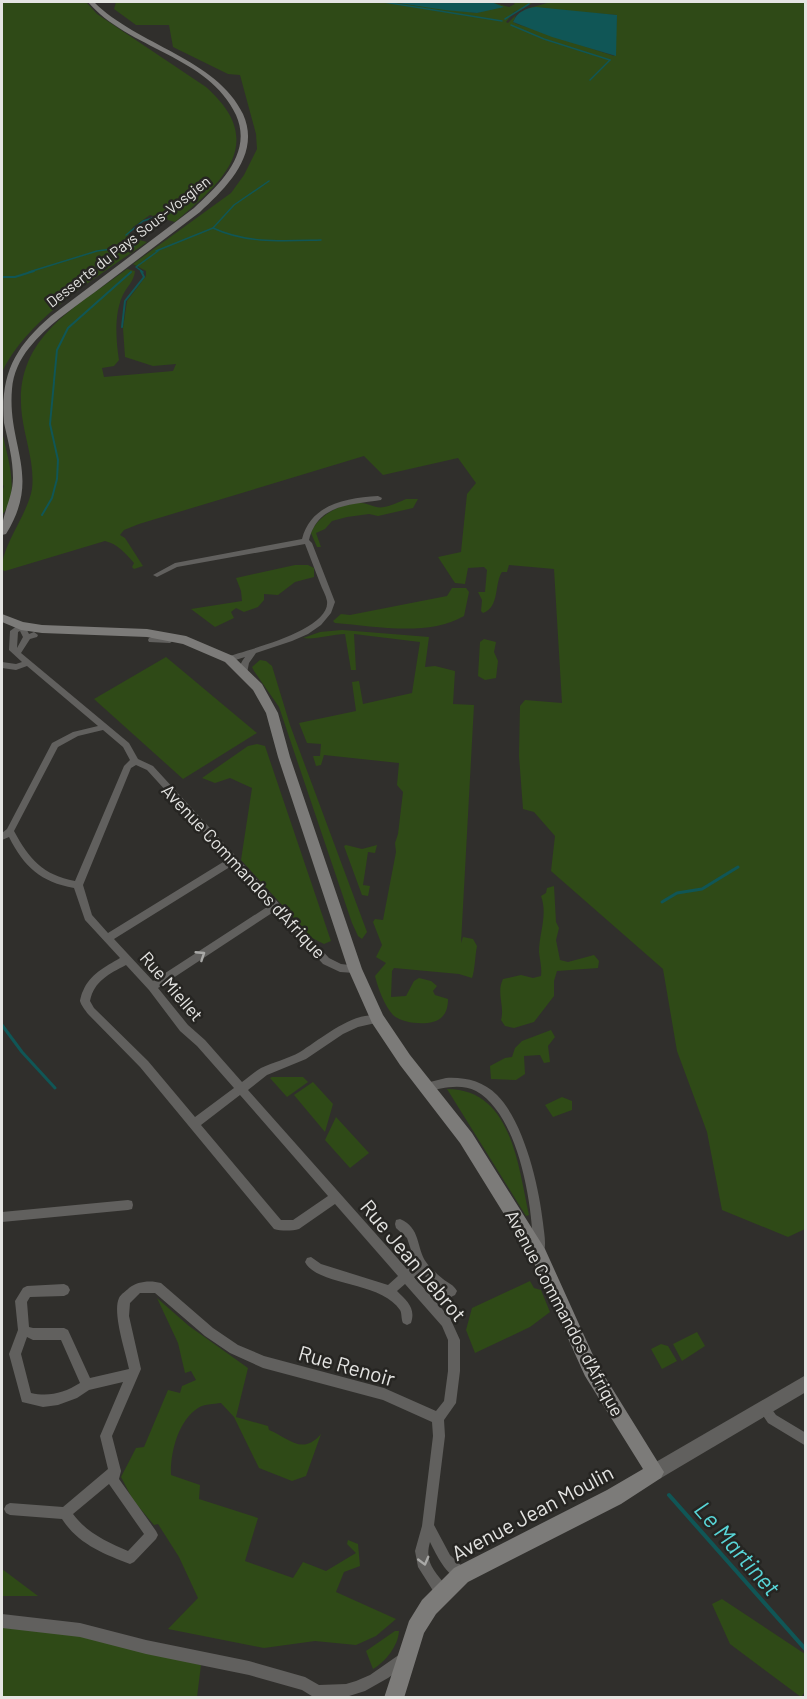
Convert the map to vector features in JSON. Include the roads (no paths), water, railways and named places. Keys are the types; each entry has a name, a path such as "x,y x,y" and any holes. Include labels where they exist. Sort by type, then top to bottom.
{"main road":[{"name":"Desserte du Pays Sous-Vosgien","path":"2,532 12,513 19,486 6,391 18,357 31,339 54,318 207,202 235,171 245,148 246,129 241,113 218,85 110,19 91,2"},
{"path":"2,618 24,632 126,632 170,636 203,646 239,664 266,699 279,732 282,748"},
{"path":"2,627 24,632 152,640 197,651 234,672 259,700 282,748 355,969"},
{"name":"Avenue Commandos d'Afrique","path":"355,969 377,1020 466,1138 538,1255 591,1370 655,1472"},
{"name":"Avenue Jean Moulin","path":"394,1698 416,1628 442,1592 461,1575 614,1497 655,1472"}],"street":[{"path":"305,541 309,526 320,513 331,507 378,498"},
{"path":"157,575 175,566 305,541"},
{"path":"152,640 165,639 186,644 211,653 232,665 239,664 253,652 321,623 331,609 330,594 308,543 305,541"},
{"path":"24,632 17,652 13,650 12,645 24,632"},
{"name":"Avenue Commandos d'Afrique","path":"17,652 27,663 126,745 135,761 150,768 326,961 340,968 355,969"},
{"path":"239,664 253,652"},
{"path":"2,665 16,666 27,663"},
{"path":"2,837 10,831 55,745 69,737 105,727"},
{"path":"10,831 26,859 38,871 58,881 78,885 128,766 135,761"},
{"path":"108,938 234,860"},
{"name":"Rue Miellet","path":"78,885 88,917 127,958 184,1028 201,1042 241,1089"},
{"path":"152,987 276,906"},
{"name":"Rue Jean Debrot","path":"127,958 94,980 86,991 85,1001 97,1017 144,1064 278,1225 295,1225 336,1197"},
{"path":"194,1124 263,1072 302,1056 339,1031 357,1023 377,1020"},
{"path":"426,1087 448,1082 466,1084 481,1089 498,1104 522,1150 538,1217 538,1255"},
{"name":"Rue Jean Debrot","path":"241,1089 446,1322 454,1340 454,1371 450,1403 438,1418"},
{"path":"2,1217 128,1205"},
{"path":"400,1224 411,1235 421,1264 439,1283 451,1291"},
{"path":"311,1262 318,1268 389,1290 407,1309 407,1319"},
{"path":"389,1290 421,1264"},
{"name":"Rue Renoir","path":"133,1374 135,1369 123,1317 124,1299 138,1288 157,1287 209,1332 234,1349 263,1362 384,1394 438,1418"},
{"path":"64,1290 27,1292 21,1301 24,1330 15,1354 26,1398 37,1401 70,1397 87,1385 133,1374"},
{"path":"24,1330 33,1334 64,1334 87,1385"},
{"path":"65,1514 73,1527 101,1547 130,1558 152,1535 113,1480 115,1471 106,1436 133,1374"},
{"path":"655,1472 700,1443 806,1383"},
{"path":"764,1408 772,1419 806,1440"},
{"path":"438,1418 439,1436 422,1563 442,1592"},
{"path":"10,1509 65,1514 115,1471"},
{"path":"428,1526 446,1559 461,1575"},
{"path":"2,1621 80,1630 146,1647 279,1675 316,1690 329,1698"},
{"path":"316,1690 338,1693 365,1686 407,1656"}],"water":[{"path":"391,2 491,2 504,7 477,13"},
{"path":"536,7 617,15 616,56 552,37 513,22 522,11"}],"waterway":[{"path":"384,2 502,21"},
{"path":"505,19 529,4"},
{"path":"511,25 544,39 610,60 590,80"},
{"path":"213,228 234,205 269,181"},
{"path":"126,235 143,221 172,212 183,203"},
{"path":"156,251 213,228"},
{"path":"213,228 252,239 321,240"},
{"path":"29,272 97,251 134,246"},
{"path":"143,272 136,267 158,251"},
{"path":"2,277 15,277 34,271"},
{"path":"122,327 125,301 144,277 141,271"},
{"path":"54,381 57,350 68,328 131,272"},
{"path":"42,515 52,498 57,479 58,460 50,424 54,382"},
{"path":"662,902 677,893 702,889 738,867"},
{"name":"Le Martinet","path":"2,1025 22,1052 55,1088"},
{"name":"Le Martinet","path":"669,1495 806,1650"}]}
